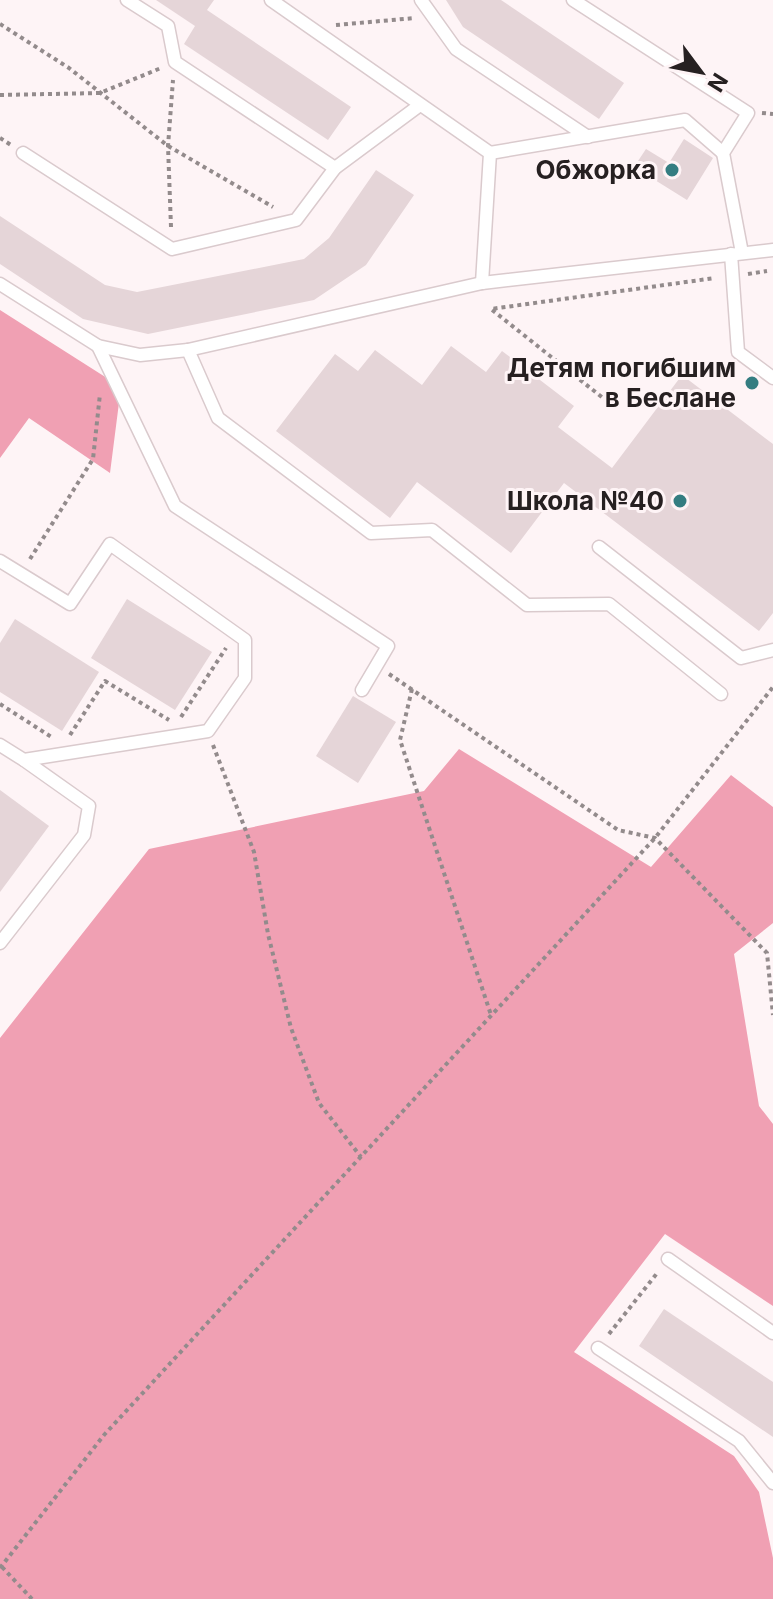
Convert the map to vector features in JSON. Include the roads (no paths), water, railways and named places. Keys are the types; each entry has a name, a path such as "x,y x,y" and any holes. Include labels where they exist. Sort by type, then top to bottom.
{"lane":[{"path":"127,0 168,26 175,62 335,168"},
{"path":"271,0 490,153 685,120 723,153"},
{"path":"421,0 456,49 588,137"},
{"path":"573,0 748,113 723,153 737,254 733,276 738,352 773,378"},
{"path":"23,153 172,249 296,220 335,168 420,105"},
{"path":"482,283 490,153"},
{"path":"0,284 98,346 140,355 188,350 482,283 773,250"},
{"path":"98,346 175,506 388,646 362,690"},
{"path":"188,350 218,418 371,533 432,530 527,605 609,604 721,694"},
{"path":"0,561 70,604 110,544 245,640 245,678 208,731 24,760"},
{"path":"599,547 741,658 773,650"},
{"path":"0,745 89,806 84,835 0,943"},
{"path":"668,1259 773,1333"},
{"path":"598,1348 739,1441 773,1483"}],"place":[{"name":"Обжорка","path":"672,170"},
{"name":"Детям погибшим в Беслане","path":"752,383"},
{"name":"Школа №40","path":"680,501"}]}
